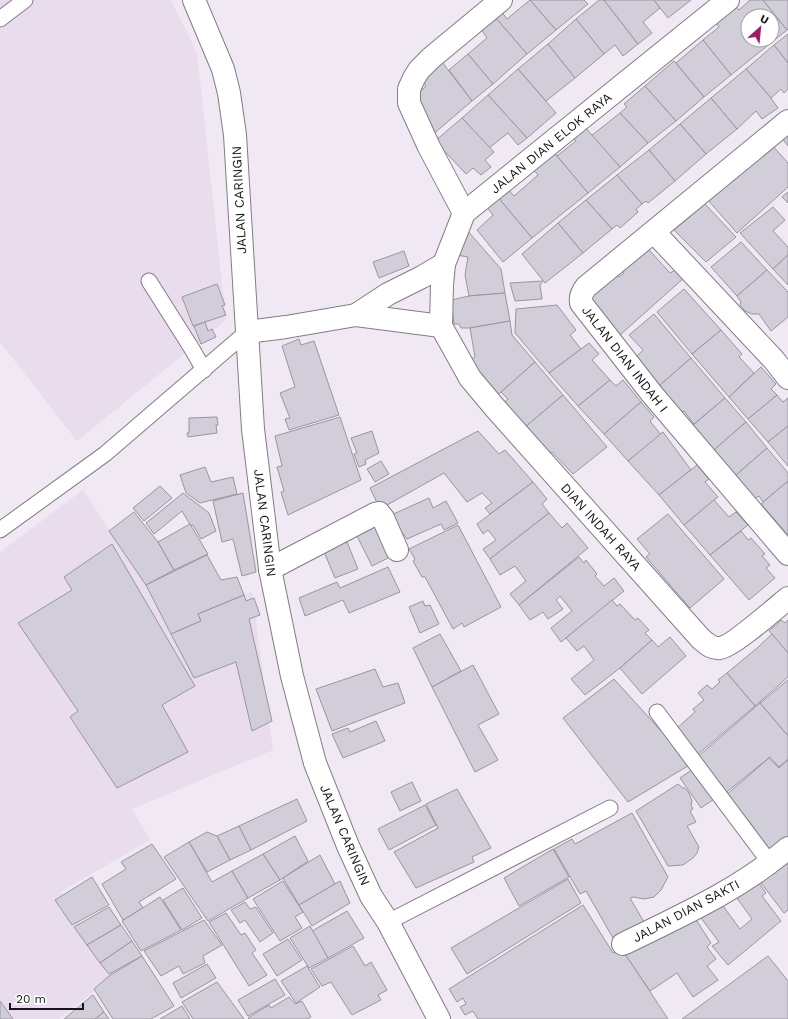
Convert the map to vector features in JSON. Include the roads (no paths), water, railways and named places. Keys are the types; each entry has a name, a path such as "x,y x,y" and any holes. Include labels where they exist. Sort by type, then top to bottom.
{"street":[{"name":"JALAN CARINGIN","path":"194,0 223,69 230,93 235,135 253,429 270,569 292,676 315,763 348,846 371,896 388,922 439,1019"},
{"name":"JALAN DIAN ELOK RAYA","path":"442,326 442,285 444,264 464,213 728,0"},
{"path":"464,213 429,147 410,103 409,89 419,70 431,58 498,1"},
{"name":"JALAN DIAN INDAH I","path":"788,121 586,287 581,296 580,303 652,394 788,554"},
{"path":"654,232 774,360 788,378"},
{"path":"356,315 388,294 444,264"},
{"path":"247,332 356,315 442,326"},
{"name":"DIAN INDAH RAYA","path":"442,326 474,383 563,486 701,639 711,647 726,647 788,598"},
{"path":"270,569 375,514 379,514 383,518 397,550"},
{"name":"JALAN DIAN SAKTI","path":"623,944 716,898 770,863 788,848"}],"lane":[{"path":"0,19 25,0"},
{"path":"149,281 204,370"},
{"path":"0,530 105,454 247,332"},
{"path":"657,712 770,863"},
{"path":"388,922 610,808"}]}
